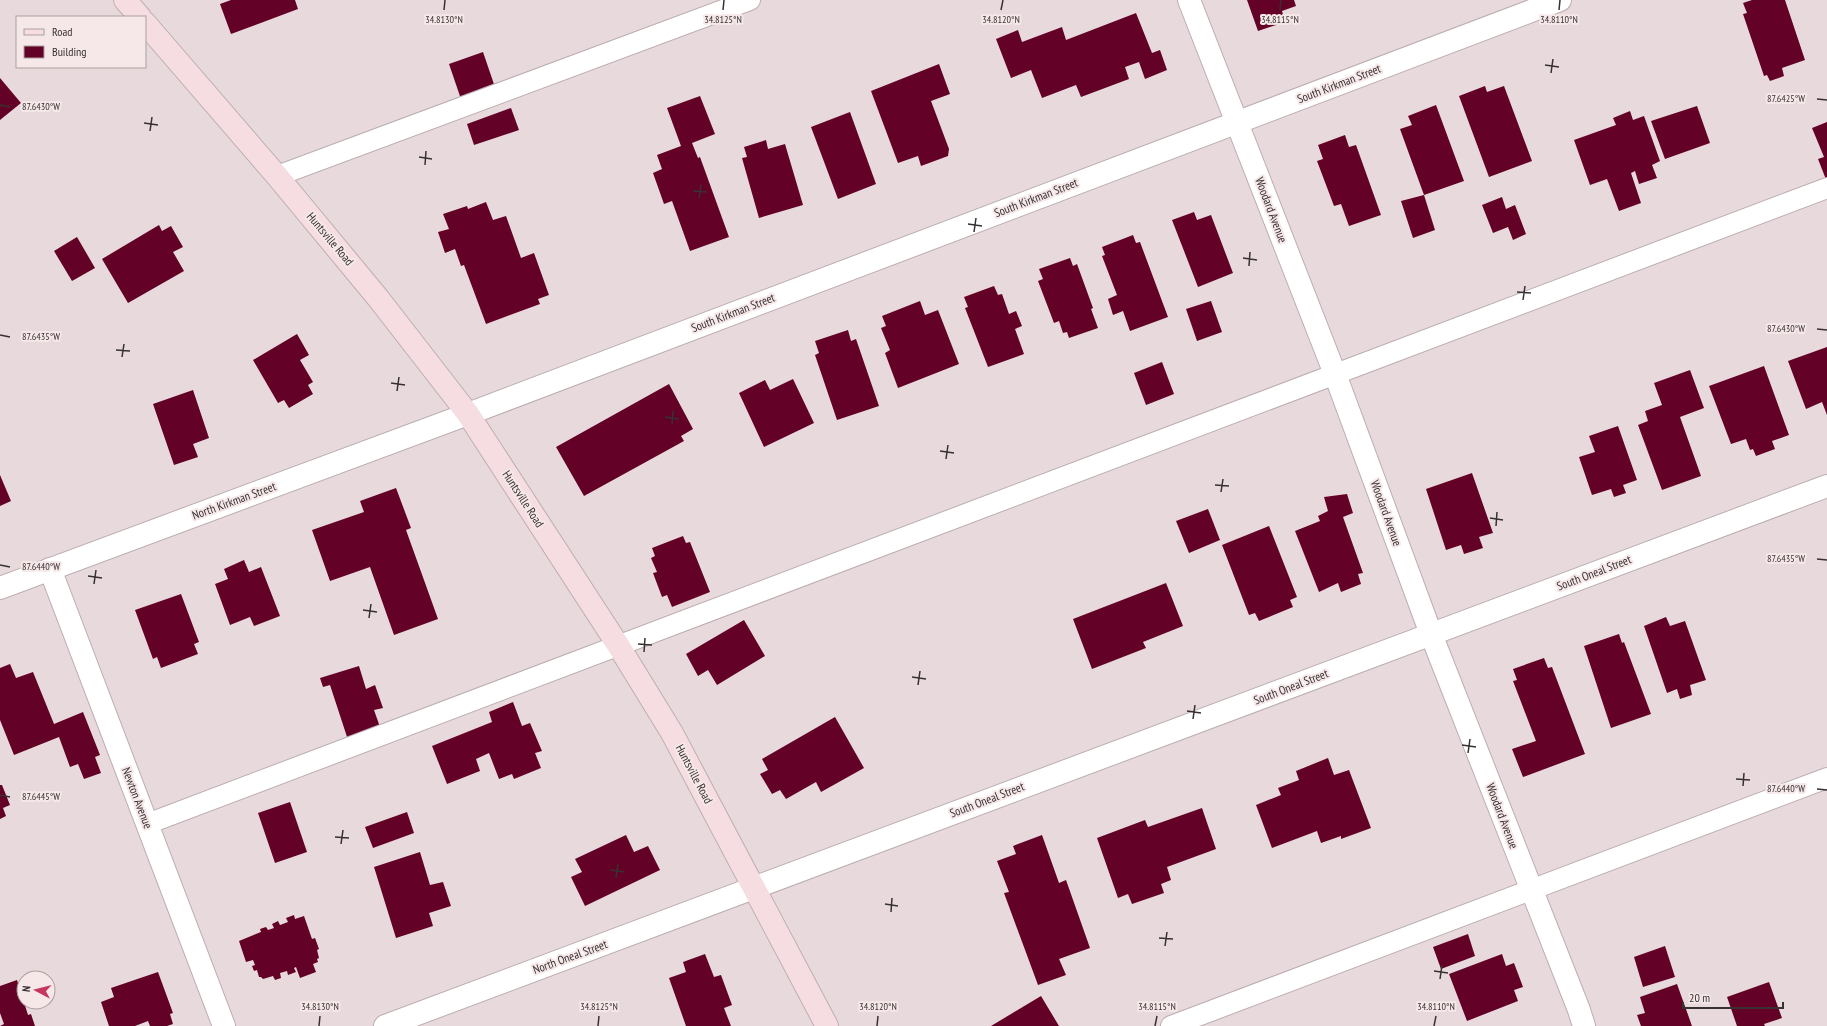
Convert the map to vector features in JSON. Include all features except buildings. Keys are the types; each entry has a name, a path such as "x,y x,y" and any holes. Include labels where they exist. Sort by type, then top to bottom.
{"main road":[{"path":"125,0 139,16"},
{"name":"Huntsville Road","path":"146,24 277,176 378,298 468,414 618,645 672,733 827,1026"}],"street":[{"name":"Woodard Avenue","path":"1189,0 1335,374 1431,634 1584,1026"},
{"name":"South Kirkman Street","path":"468,414 1560,0"},
{"name":"North Kirkman Street","path":"0,588 468,414"},
{"name":"South Oneal Street","path":"755,888 1827,486"},
{"name":"Newton Avenue","path":"50,569 224,1026"},
{"name":"North Oneal Street","path":"385,1026 755,888"}],"lane":[{"path":"277,176 750,0"},
{"path":"147,824 1827,188"},
{"path":"1170,1026 1827,778"}]}
